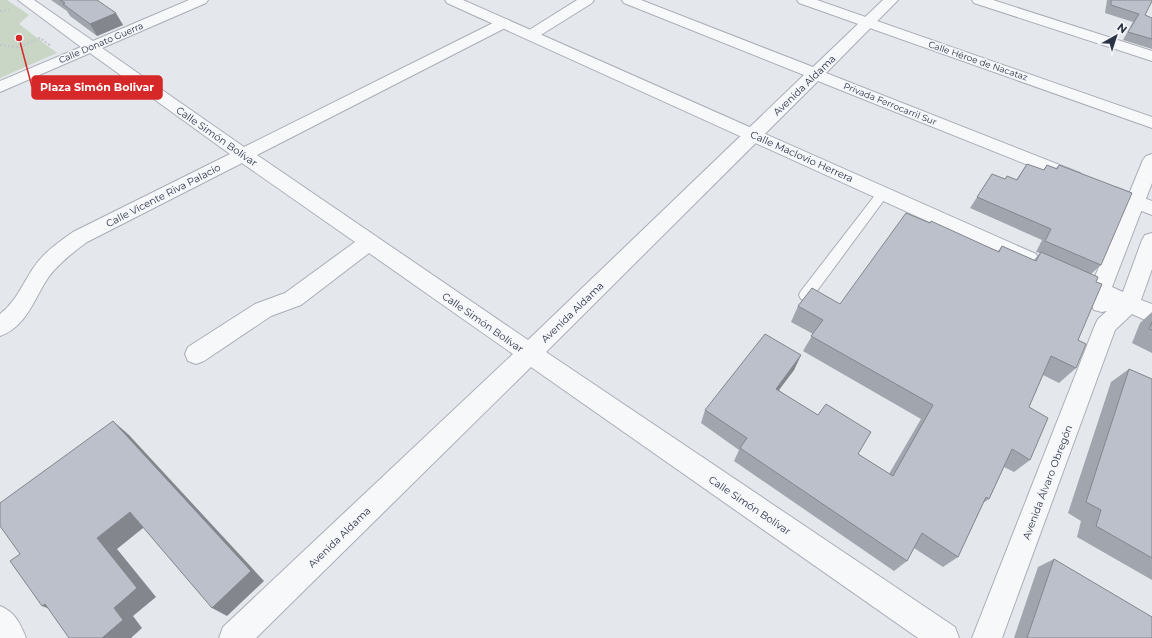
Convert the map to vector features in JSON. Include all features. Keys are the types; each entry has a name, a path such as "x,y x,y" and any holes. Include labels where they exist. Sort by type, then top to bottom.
{"street":[{"name":"Calle Simón Bolívar","path":"25,0 243,155 529,354 944,638"},
{"name":"Calle Donato Guerra","path":"0,87 201,0"},
{"name":"Calle Maclovio Herrera","path":"452,0 1152,314"},
{"path":"531,35 587,0"},
{"name":"Privada Ferrocarril Sur","path":"629,0 1143,204"},
{"name":"Calle Héroe de Nacataz","path":"804,0 1152,123"},
{"name":"Avenida Aldama","path":"234,638 529,354 891,0"},
{"path":"978,0 1152,56"},
{"name":"Calle Vicente Riva Palacio","path":"0,327 17,313 42,271 58,253 80,237 504,23"},
{"path":"1106,325 1100,290 1143,204 1152,160"},
{"name":"Avenida Álvaro Obregón","path":"987,638 1106,325 1129,304 1152,240"},
{"path":"196,354 263,310 293,299 369,242"},
{"path":"0,621 11,638"}],"lane":[{"path":"806,295 883,193"}],"path":[{"path":"0,45 19,47 40,38 66,58"}],"green space":[{"path":"0,0 7,0 29,15 19,24 57,53 0,78"}],"building":[{"path":"60,0 97,0 116,13 90,24 63,4 65,3"},
{"path":"1111,0 1152,0 1145,15 1152,18 1152,39 1128,32 1139,14 1111,5"},
{"path":"1027,164 1044,170 1047,165 1057,169 1059,165 1132,193 1101,265 1045,241 1051,229 977,197 992,174 1005,179 1007,176 1017,180"},
{"path":"906,213 930,223 931,221 999,252 1002,246 1036,261 1041,252 1098,277 1096,282 1102,284 1078,340 1086,344 1076,368 1051,356 1029,407 1048,418 1030,460 1012,449 989,499 986,497 958,557 922,533 907,561 740,448 747,438 705,410 765,334 801,355 776,389 818,415 826,404 871,432 858,454 893,476 933,405 811,336 823,320 798,306 812,288 840,304"},
{"path":"1152,322 1152,330 1149,329"},
{"path":"1129,369 1152,379 1152,558 1096,526 1101,510 1086,502"},
{"path":"113,421 251,571 212,608 130,512 97,538 137,588 114,608 123,620 102,638 69,638 45,604 42,606 10,561 20,554 0,526 0,503"},
{"path":"1054,559 1152,617 1152,638 1027,638"}],"place":[{"name":"Plaza Simón Bolivar","path":"19,38"}]}
